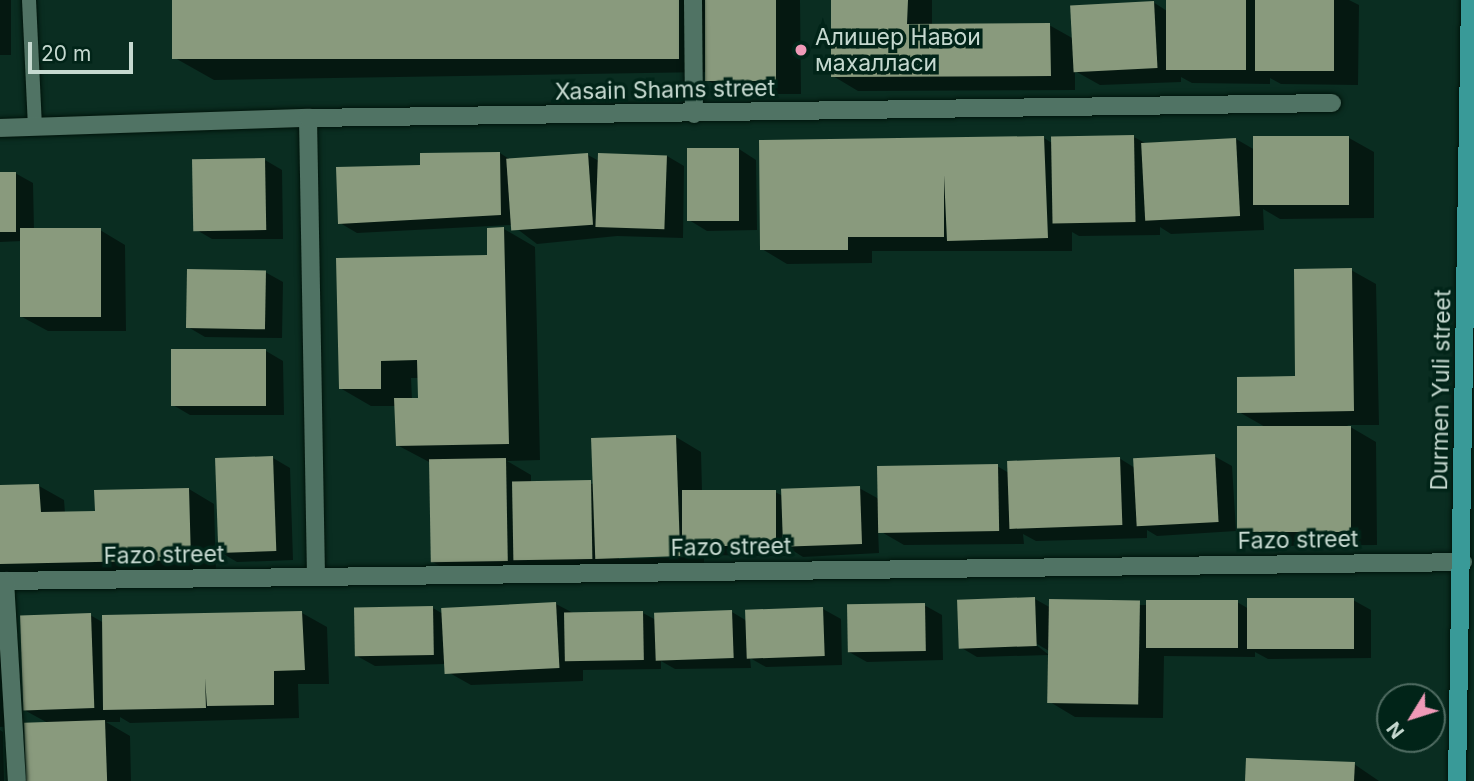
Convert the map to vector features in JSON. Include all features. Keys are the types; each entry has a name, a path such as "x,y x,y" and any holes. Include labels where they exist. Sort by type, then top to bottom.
{"main road":[{"name":"Durmen Yuli street","path":"1457,781 1463,562 1470,0"}],"street":[{"path":"693,0 694,114"},
{"name":"Xasain Shams street","path":"0,128 308,118 1332,103"},
{"path":"308,118 316,577"},
{"name":"Fazo street","path":"2,581 1463,562"},
{"path":"2,581 17,781"}],"lane":[{"path":"29,0 35,128"}],"building":[{"path":"172,0 679,0 679,59 172,59"},
{"path":"705,0 776,0 776,81 705,81"},
{"path":"831,0 908,0 907,24 1050,23 1051,76 831,77"},
{"path":"1166,0 1246,0 1246,70 1166,70"},
{"path":"1255,0 1334,0 1334,71 1255,71"},
{"path":"1154,1 1158,68 1074,72 1070,5"},
{"path":"1134,135 1136,222 1053,223 1051,136"},
{"path":"1044,136 1048,238 947,241 944,175 944,237 848,237 848,250 760,250 759,140"},
{"path":"1253,136 1349,136 1349,205 1253,205"},
{"path":"1236,138 1240,216 1145,221 1141,143"},
{"path":"687,148 739,148 739,221 687,221"},
{"path":"500,152 501,215 338,224 336,167 420,165 420,153"},
{"path":"588,153 593,225 511,231 506,159"},
{"path":"598,153 667,155 664,229 595,227"},
{"path":"265,158 266,230 193,231 192,159"},
{"path":"0,172 16,172 16,232 0,232"},
{"path":"504,227 509,444 396,446 394,398 418,398 417,360 381,361 381,389 339,389 336,258 487,255 487,228"},
{"path":"20,228 101,228 101,317 20,317"},
{"path":"1352,268 1354,411 1237,413 1237,377 1295,376 1294,269"},
{"path":"187,269 266,270 265,329 186,328"},
{"path":"171,349 266,349 266,406 171,406"},
{"path":"1237,426 1351,426 1351,532 1237,532"},
{"path":"676,435 680,556 595,559 591,438"},
{"path":"1215,454 1219,522 1137,526 1133,458"},
{"path":"273,456 276,551 218,553 215,458"},
{"path":"1120,457 1122,525 1009,529 1007,461"},
{"path":"506,458 508,561 431,562 429,459"},
{"path":"998,464 999,531 878,533 877,466"},
{"path":"591,480 592,559 513,560 512,481"},
{"path":"39,484 41,512 95,511 94,490 189,488 191,560 0,564 0,485"},
{"path":"860,486 862,544 783,547 781,489"},
{"path":"682,490 776,490 776,546 682,546"},
{"path":"1035,597 1037,646 959,649 957,600"},
{"path":"1247,598 1354,598 1354,649 1247,649"},
{"path":"1049,599 1140,601 1138,705 1047,703"},
{"path":"1146,600 1238,600 1238,648 1146,648"},
{"path":"556,602 559,668 445,674 441,608"},
{"path":"925,603 926,651 848,652 847,604"},
{"path":"433,606 434,655 355,656 354,607"},
{"path":"823,607 825,656 747,659 745,610"},
{"path":"732,610 734,658 656,661 654,613"},
{"path":"302,611 305,670 274,671 274,705 207,706 205,678 206,708 103,710 102,615"},
{"path":"643,611 644,660 565,661 564,612"},
{"path":"91,613 94,708 23,710 20,615"},
{"path":"105,720 107,781 26,781 24,723"},
{"path":"1246,758 1355,762 1354,781 1245,781"}],"place":[{"name":"Алишер Навои махалласи","path":"801,50"}]}
